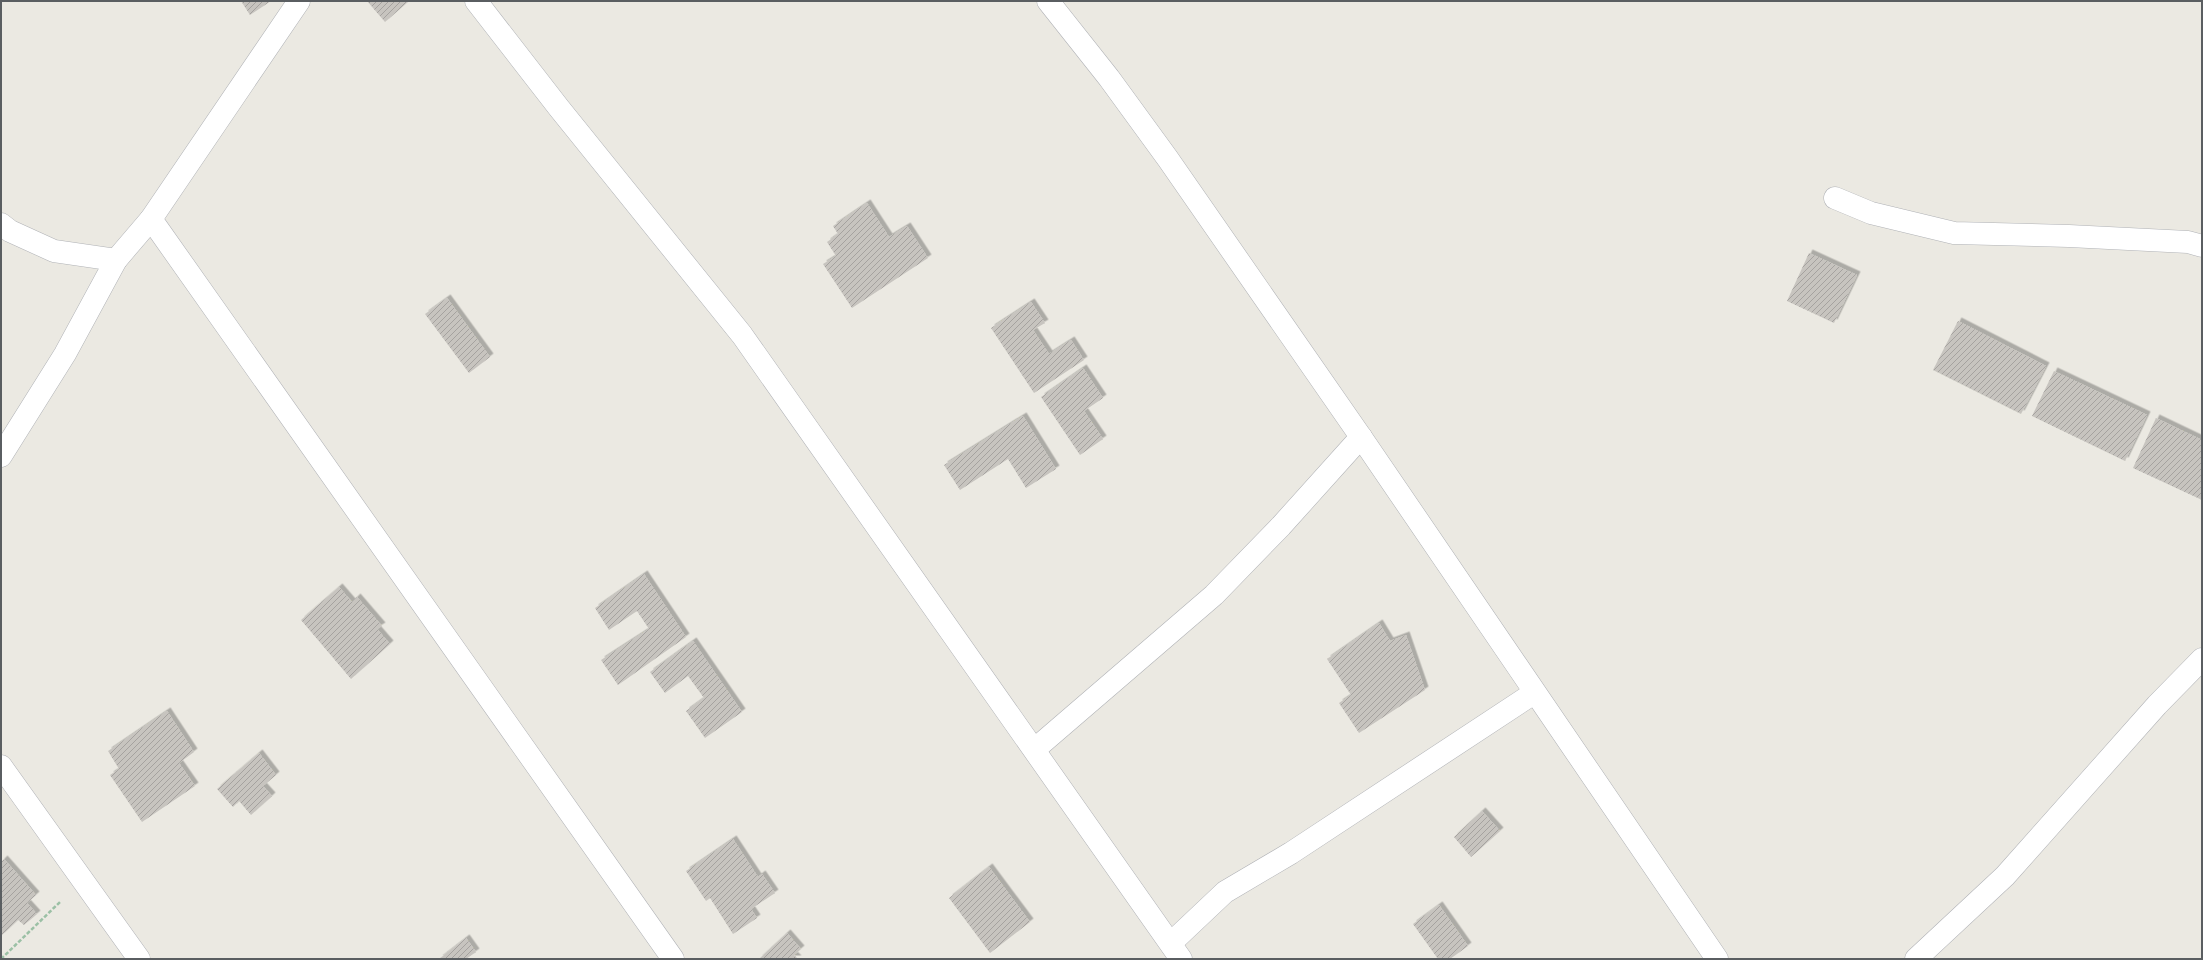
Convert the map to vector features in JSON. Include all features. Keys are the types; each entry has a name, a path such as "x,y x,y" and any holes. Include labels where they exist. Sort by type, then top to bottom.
{"street":[{"path":"1,456 65,354 116,260 151,219 299,1"},
{"path":"476,1 559,108 742,335 1176,951 1225,892 1291,853 1534,693"},
{"path":"1048,1 1109,78 1164,153 1361,437 1534,693 1599,784 1717,959"},
{"path":"1835,198 1871,213 1954,233 2093,237 2188,242 2202,246"},
{"path":"151,219 673,959"},
{"path":"1,224 10,231 54,251 116,260"},
{"path":"1035,749 1214,595 1281,526 1361,437"},
{"path":"1916,959 2005,876 2157,705 2202,660"},
{"path":"1,766 139,959"},
{"path":"1,791 23,798"}],"path":[{"path":"1,959 83,879"}],"building":[{"path":"241,1 271,1 250,15"},
{"path":"367,1 409,1 385,22"},
{"path":"867,203 889,237 907,226 928,258 852,308 823,264 836,256 827,242 838,234 833,226"},
{"path":"1809,253 1857,275 1834,323 1787,301"},
{"path":"447,298 490,357 469,373 425,314"},
{"path":"1031,302 1045,323 1033,330 1049,354 1071,340 1084,360 1034,393 991,328"},
{"path":"1958,321 2046,366 2021,414 1933,370"},
{"path":"1083,368 1103,398 1084,411 1103,439 1080,455 1041,397"},
{"path":"2054,371 2147,415 2125,461 2032,416"},
{"path":"1023,416 1056,469 1026,488 1008,459 960,490 944,465"},
{"path":"2156,418 2202,440 2202,500 2133,468"},
{"path":"644,574 686,637 618,685 601,660 649,629 637,611 609,630 595,608"},
{"path":"339,587 352,602 357,597 382,626 377,629 390,644 351,679 301,620"},
{"path":"1379,623 1390,641 1406,635 1425,690 1359,733 1339,703 1351,695 1327,659"},
{"path":"693,641 742,712 705,738 686,711 704,698 688,676 665,693 650,672"},
{"path":"167,711 194,752 179,763 195,786 142,822 110,775 119,769 108,751"},
{"path":"259,753 276,775 263,786 272,796 251,815 239,801 233,807 217,789"},
{"path":"1482,811 1500,831 1471,857 1454,837"},
{"path":"733,839 758,877 762,874 775,893 751,909 757,918 733,934 710,898 706,901 686,871"},
{"path":"4,859 36,895 27,903 37,914 24,925 18,920 1,936 1,862"},
{"path":"989,867 1030,922 990,953 949,898"},
{"path":"1439,905 1468,946 1450,959 1438,959 1413,924"},
{"path":"787,933 801,949 794,955 798,959 759,959"},
{"path":"466,938 476,952 466,959 439,959"}]}
